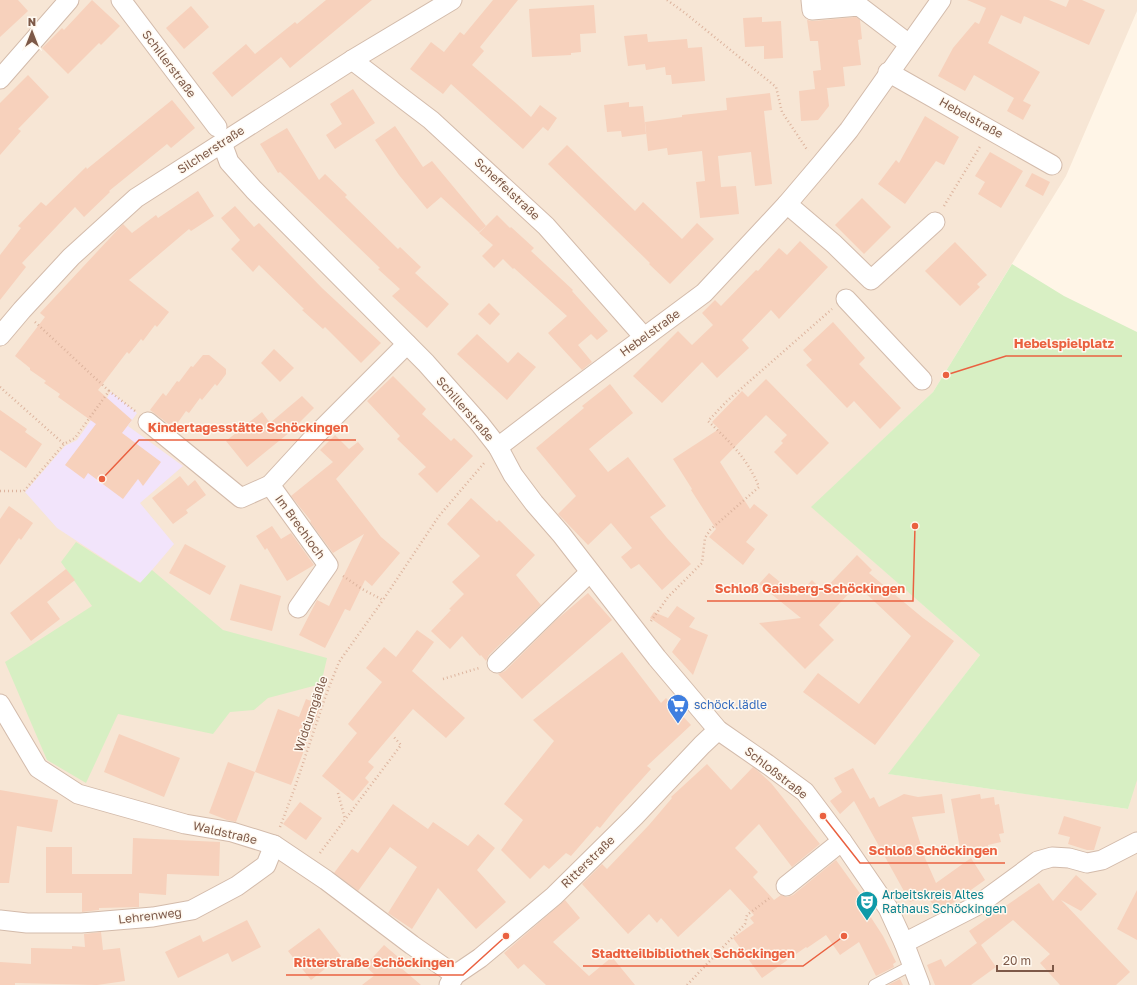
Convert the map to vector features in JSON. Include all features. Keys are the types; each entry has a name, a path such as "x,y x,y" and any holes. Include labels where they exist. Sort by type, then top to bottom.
{"street":[{"path":"0,79 69,0"},
{"name":"Schillerstraße","path":"121,0 220,135 229,162 254,190 426,363 480,424 498,447 512,475 561,534 640,637 718,730"},
{"path":"811,0 812,10 859,6 909,44"},
{"name":"Hebelstraße","path":"498,447 704,293 787,204 821,164 848,130 888,72 941,0"},
{"name":"Silcherstraße","path":"0,336 71,257 136,198 220,135 352,60 445,1"},
{"name":"Scheffelstraße","path":"352,60 431,120 546,226 644,337"},
{"name":"Hebelstraße","path":"888,72 1052,165"},
{"path":"787,204 834,244 871,280"},
{"path":"922,380 842,301 871,280 935,222"},
{"name":"Im Brechloch","path":"148,422 241,498 270,485 316,435 407,344"},
{"name":"Im Brechloch","path":"270,485 328,565 298,608"},
{"path":"497,662 590,572"},
{"name":"Waldstraße","path":"0,704 38,768 78,794 185,824 232,832 274,845 309,868 452,980"},
{"name":"Schloßstraße","path":"718,730 805,792 842,841 888,908 904,943 920,985"},
{"name":"Ritterstraße","path":"452,980 554,896 635,816 718,730"},
{"path":"786,886 842,841"},
{"path":"904,943 978,905 1038,861 1052,857 1069,858 1087,863 1102,860 1137,842"},
{"name":"Lehrenweg","path":"0,920 27,923 81,923 153,917 192,910 237,886 266,865 274,845"}],"lane":[{"path":"874,985 912,965"}],"path":[{"path":"667,0 776,87 782,112 809,152 821,164"},
{"path":"935,222 990,129"},
{"path":"640,637 668,597 702,563 705,538 710,530 758,487 754,474 737,449 708,421 728,401 842,301"},
{"path":"22,310 109,391 148,422"},
{"path":"0,387 64,444"},
{"path":"0,491 24,491 64,444 74,438 109,391"},
{"name":"Widdumgäßle","path":"274,845 326,695 339,662 383,600 438,516 498,447"},
{"path":"328,565 362,589 383,600"},
{"path":"444,679 497,662"},
{"path":"309,868 401,745 393,736"},
{"path":"338,794 345,820"},
{"path":"687,985 745,924 747,915 786,886"}],"shaded area":[{"path":"0,0 1137,0 1137,11 1066,176 933,392 812,507 980,655 889,774 1128,809 1137,774 1137,985 0,985"},
{"path":"111,392 137,413 128,426 183,466 140,503 174,544 141,583 57,528 25,492 65,446 77,440"}],"green space":[{"path":"1012,264 1064,296 1137,332 1137,780 1128,809 888,774 980,655 811,507 933,392"},
{"path":"76,542 140,583 152,570 223,630 327,658 321,684 268,698 254,710 230,712 213,734 118,714 86,783 47,760 5,662 92,606 61,562"}],"building":[{"path":"0,0 18,0 28,11 0,37"},
{"path":"92,0 120,26 101,45 99,43 68,74 42,48 62,28 64,30"},
{"path":"326,0 372,0 290,68 281,57 232,97 212,73 246,44 255,54 295,22 297,24"},
{"path":"493,0 518,0 480,47 484,51 472,65 531,117 540,105 557,118 548,131 543,127 523,149 451,84 443,94 410,69 431,42 444,52 460,32 464,35"},
{"path":"967,0 1049,0 1066,7 1069,0 1082,0 1105,10 1089,45 1024,16 1021,24 1001,15 988,43 1040,72 1023,101 1031,105 1023,120 1007,111 1014,98 974,75 965,91 938,76 953,48 975,22 979,24 986,8"},
{"path":"594,5 596,33 580,34 581,52 571,53 571,55 532,57 529,9"},
{"path":"191,6 209,27 184,49 166,28"},
{"path":"762,17 762,22 781,21 783,58 764,59 764,46 745,47 743,18"},
{"path":"856,17 860,20 862,39 858,40 861,65 843,67 845,86 827,88 829,106 818,120 801,121 799,91 815,89 813,71 821,70 818,41 810,41 807,20 813,21"},
{"path":"647,34 648,42 687,39 688,48 702,47 705,81 672,84 671,75 666,75 665,67 646,70 645,64 628,66 624,36"},
{"path":"28,75 49,97 18,129 21,131 0,155 0,103"},
{"path":"353,89 375,123 335,149 326,135 342,124 330,104"},
{"path":"770,93 772,110 764,111 772,184 755,186 751,152 718,156 721,187 736,186 739,214 700,218 696,182 705,181 702,151 668,155 667,148 648,151 645,122 682,117 682,115 727,110 726,98"},
{"path":"172,100 195,128 171,148 167,144 109,191 110,192 84,217 75,207 22,263 26,267 0,300 0,255 21,228 18,226 41,202 46,206 86,167 87,169"},
{"path":"629,102 629,107 643,106 646,134 622,137 621,131 607,132 604,105"},
{"path":"925,116 959,137 944,165 936,161 905,204 878,184 896,160 899,163"},
{"path":"395,126 423,167 432,161 486,226 479,232 441,197 427,209 399,175 375,140"},
{"path":"287,128 319,180 325,174 347,195 345,197 398,249 400,247 421,267 415,273 449,304 427,328 392,296 400,289 378,269 380,268 280,172 278,173 260,144"},
{"path":"567,145 635,211 643,202 682,239 697,223 714,239 670,284 548,164"},
{"path":"990,152 1023,171 1001,208 978,194 985,182 975,176"},
{"path":"1032,173 1050,182 1043,196 1025,186"},
{"path":"198,191 214,216 191,231 189,229 129,280 169,312 157,327 155,325 143,341 141,339 129,354 127,352 98,390 132,420 122,433 161,462 143,486 138,479 123,499 88,473 84,479 65,465 96,424 58,397 60,394 44,383 46,381 30,370 30,368 15,356 45,317 40,313 123,224 132,233 156,215 158,218"},
{"path":"862,198 891,227 864,254 835,225"},
{"path":"235,206 254,227 259,223 322,288 381,343 361,363 325,327 323,329 302,310 304,309 259,265 253,272 231,249 240,240 221,218"},
{"path":"497,215 534,248 531,251 573,290 572,291 608,331 597,340 591,334 578,345 592,362 582,370 548,333 567,316 503,259 494,268 482,256 493,245 479,233"},
{"path":"800,241 828,267 779,319 771,310 742,340 749,348 717,378 702,362 662,403 633,376 678,331 692,345 713,325 702,313 715,300 721,306 756,270 758,271 779,248 787,255"},
{"path":"955,242 987,275 977,284 980,287 960,306 925,271"},
{"path":"489,303 500,314 490,325 478,314"},
{"path":"833,322 865,358 859,364 901,408 880,429 854,401 847,408 806,365 812,360 803,350"},
{"path":"477,334 508,363 518,352 536,367 507,400 457,354"},
{"path":"274,349 294,368 280,382 261,363"},
{"path":"203,355 209,355 226,369 226,374 217,386 215,384 202,400 200,398 189,413 186,411 174,428 150,410 163,393 166,396 177,381 179,382 191,366 193,367"},
{"path":"393,376 426,409 422,414 451,441 454,438 473,456 437,493 418,474 426,467 397,439 400,436 367,401"},
{"path":"766,379 829,443 797,475 774,452 783,443 781,441 787,435 766,415 720,462 750,509 754,504 768,515 746,542 755,549 743,565 709,537 716,529 673,459 719,429 712,422 742,391 748,397"},
{"path":"610,384 633,413 589,449 608,472 628,457 666,506 650,517 691,564 662,590 639,564 631,569 621,557 632,548 611,523 588,545 558,514 576,496 536,448 584,408 582,406"},
{"path":"302,396 314,408 290,432 247,467 226,441 262,412 270,423"},
{"path":"0,410 27,429 25,432 42,444 26,468 0,450"},
{"path":"335,435 349,449 358,442 364,449 336,479 381,537 400,553 372,586 365,580 350,611 345,609 325,648 299,635 317,600 329,606 364,534 333,553 310,522 311,521 291,496 333,462 320,450"},
{"path":"180,476 188,486 195,480 206,495 186,510 188,513 173,524 152,498"},
{"path":"471,498 497,522 499,520 535,555 516,575 541,605 489,655 486,661 462,636 450,649 431,631 451,610 449,609 464,594 452,582 480,556 447,524"},
{"path":"9,506 33,523 21,540 19,538 0,565 0,519"},
{"path":"272,526 281,539 291,533 314,565 287,581 267,548 265,550 256,536"},
{"path":"185,544 226,566 210,595 169,573"},
{"path":"857,555 872,570 869,573 923,618 954,641 875,745 803,692 818,673 859,704 911,636 857,585 819,625 834,640 805,669 759,623 801,618 759,584 769,573 797,596 812,580 823,591"},
{"path":"66,569 75,580 47,602 60,619 31,641 10,613"},
{"path":"240,584 281,596 272,631 230,620"},
{"path":"588,593 612,620 522,699 498,674 505,671 555,621"},
{"path":"677,606 695,618 689,627 708,635 693,675 672,652 681,639 650,618 654,612 668,618"},
{"path":"417,630 434,642 412,671 465,718 446,738 413,709 368,762 374,767 365,778 369,782 353,801 322,776 357,733 348,724 382,682 366,668 384,647 396,657"},
{"path":"622,652 661,703 666,698 691,725 647,766 651,769 600,828 597,826 571,856 566,853 549,869 544,865 530,879 501,850 523,820 504,804 554,741 533,720"},
{"path":"306,699 321,705 291,785 255,772 278,709 299,717"},
{"path":"119,734 180,758 164,797 104,772"},
{"path":"228,762 255,772 236,822 209,813"},
{"path":"707,764 731,790 753,767 771,783 820,844 792,867 759,824 735,848 758,872 753,877 774,900 781,895 787,897 793,895 836,860 864,899 861,902 883,936 896,962 893,964 894,967 876,976 859,942 840,955 826,935 762,978 733,938 754,923 750,918 754,915 730,889 678,937 661,918 657,923 649,914 628,934 582,884 602,864 607,869 649,825 672,798 671,797"},
{"path":"853,768 870,799 874,797 879,807 904,794 918,797 942,794 945,813 912,817 925,858 936,883 971,858 985,880 939,913 926,895 910,902 854,801 840,814 830,801 842,792 834,778"},
{"path":"0,790 58,800 52,832 17,826 9,883 0,883"},
{"path":"980,794 981,799 994,797 995,805 999,804 1004,833 999,834 1001,842 988,845 988,849 961,854 951,799"},
{"path":"300,802 322,818 306,840 283,824"},
{"path":"393,804 428,829 433,822 468,846 478,834 495,848 477,870 506,902 476,929 438,888 412,929 388,913 417,867 390,847 358,891 334,873 352,849 358,853"},
{"path":"1064,816 1101,827 1094,850 1087,850 1068,844 1070,837 1058,834"},
{"path":"133,838 220,842 219,876 167,874 166,895 139,893 139,907 99,908 99,910 82,912 82,893 46,893 46,847 72,847 72,874 132,874"},
{"path":"1076,875 1097,894 1081,911 1061,900 1130,972 1116,985 1060,985 1040,963 1050,954 1013,920 981,945 996,967 971,985 935,985 927,965 941,959 945,967 977,943 969,931 1039,883 1053,901"},
{"path":"1137,890 1137,940 1117,929"},
{"path":"565,900 580,918 553,942 589,976 612,957 635,985 546,985 524,964 518,969 504,953"},
{"path":"247,920 261,947 232,962 228,953 178,978 165,952 200,935 203,942"},
{"path":"319,928 341,956 311,980 288,951"},
{"path":"101,932 103,950 120,948 125,981 97,985 15,983 15,985 0,985 0,962 31,964 31,948 72,949 72,946 85,947 84,934"},
{"path":"384,945 404,962 400,967 421,985 362,985 375,975 365,966"},
{"path":"900,979 903,985 888,985"}],"place":[{"name":"Hebelspielplatz","path":"946,375"},
{"name":"Kindertagesstätte Schöckingen","path":"102,479"},
{"name":"Schloß Gaisberg-Schöckingen","path":"915,526"},
{"name":"schöck.lädle","path":"678,724"},
{"name":"Schloß Schöckingen","path":"823,816"},
{"name":"Arbeitskreis Altes Rathaus Schöckingen","path":"867,922"},
{"name":"Ritterstraße Schöckingen","path":"506,936"},
{"name":"Stadtteilbibliothek Schöckingen","path":"844,936"}]}
